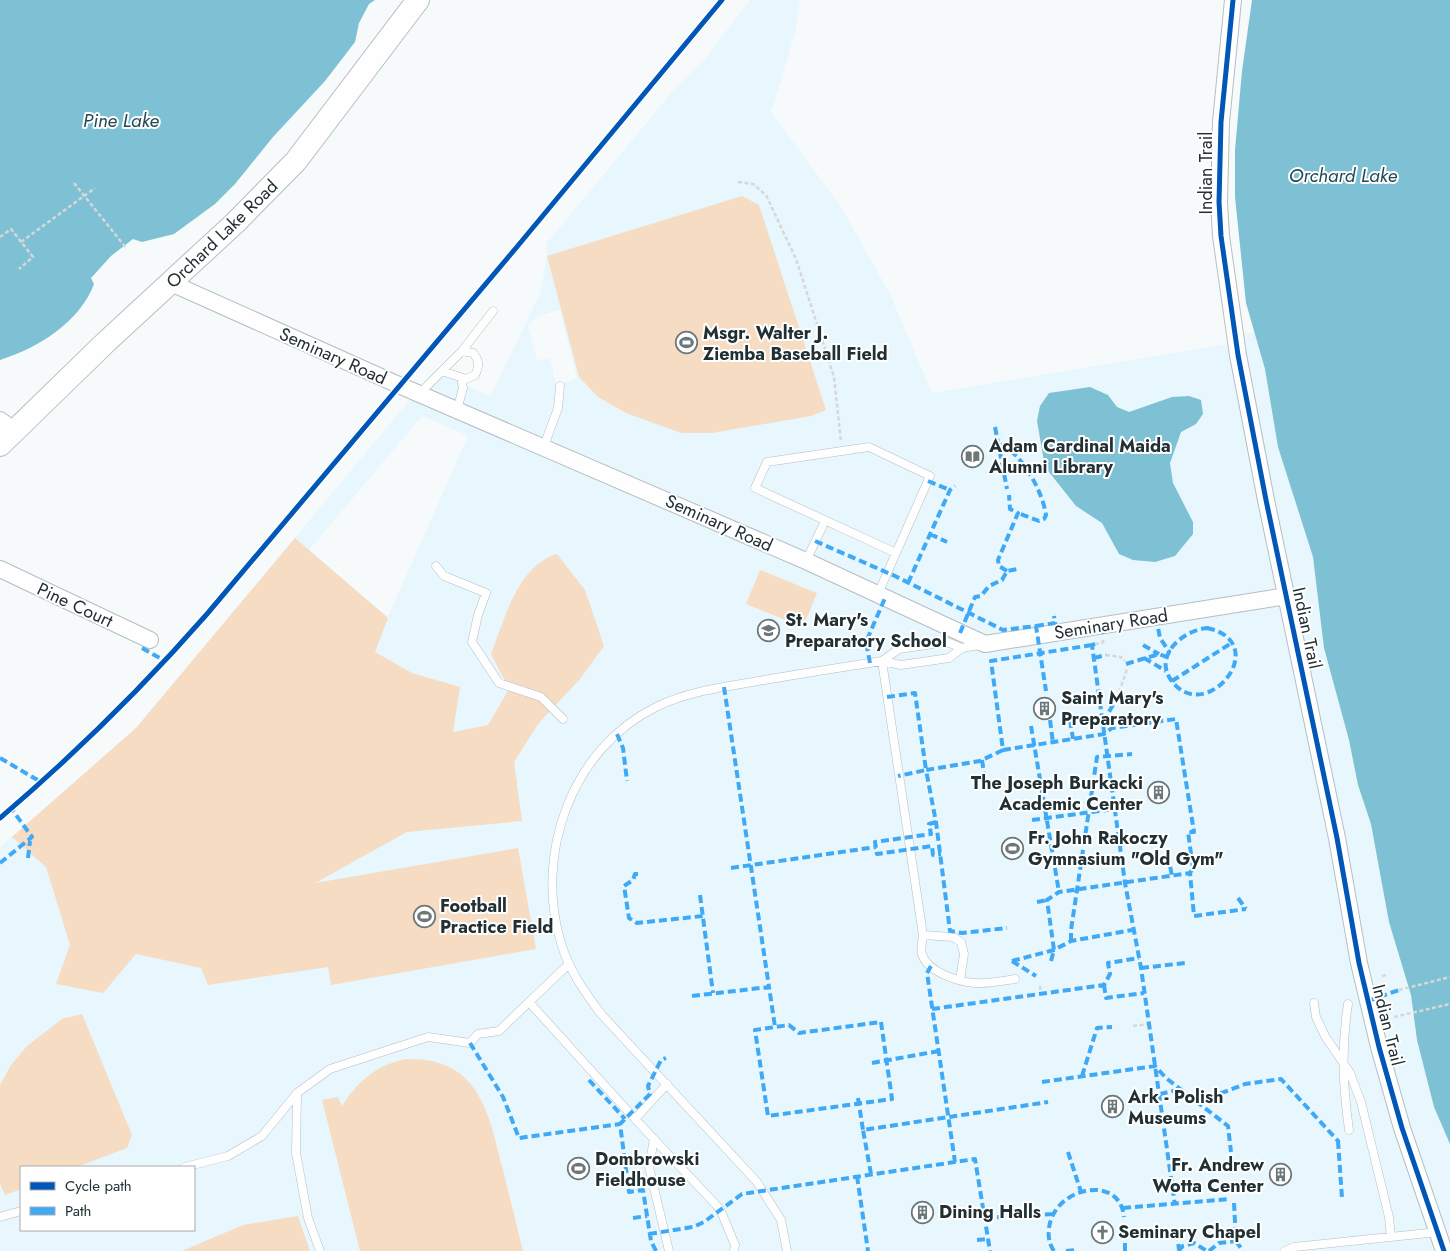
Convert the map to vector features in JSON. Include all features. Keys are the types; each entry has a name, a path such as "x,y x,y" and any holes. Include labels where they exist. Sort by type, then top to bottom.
{"main road":[{"name":"Orchard Lake Road","path":"5,432 171,283 242,216 296,161 418,0"}],"street":[{"name":"Indian Trail","path":"1233,0 1220,132 1221,236 1248,409 1337,838 1360,963 1379,1047 1400,1119 1444,1251"},
{"name":"Seminary Road","path":"171,283 419,394 544,446 806,561 985,644 1287,596"},
{"name":"Pine Court","path":"0,569 150,640"}],"lane":[{"path":"419,394 462,351 493,311"},
{"path":"442,371 466,379 475,375 479,366 473,353 462,351"},
{"path":"457,410 463,388 461,378"},
{"path":"544,446 558,408 560,386"},
{"path":"878,594 930,476 869,447 767,462 755,488 896,553"},
{"path":"806,561 824,520"},
{"path":"436,566 444,576 486,593 478,615 472,642 499,683 541,697 563,719"},
{"path":"882,661 899,650 947,642 962,648"},
{"path":"787,1251 781,1220 766,1194 602,1015 580,986 561,945 552,902 552,868 560,824 572,795 590,763 610,741 634,721 656,707 694,693 764,680 882,661 901,665 949,658 962,648 985,644"},
{"path":"882,661 923,935 921,951 923,958 934,968 960,980 975,983 1015,979"},
{"path":"923,935 953,937 961,942 964,954 960,980"},
{"path":"189,1166 228,1156 262,1136 298,1092 330,1070 428,1036 470,1042 478,1034 499,1031 569,964"},
{"path":"529,1002 720,1209 735,1245 734,1251"},
{"path":"1314,1003 1316,1017 1342,1065 1350,1073 1361,1102 1389,1217 1391,1237"},
{"path":"1348,1004 1342,1065 1349,1130"},
{"path":"635,1119 667,1084"},
{"path":"298,1092 296,1153 308,1218 320,1251"},
{"path":"654,1139 649,1167 669,1251"},
{"path":"0,1217 20,1211"},
{"path":"1285,1251 1294,1247 1438,1232"}],"path":[{"path":"738,182 753,184 766,196 796,259 834,377 842,451"},
{"path":"74,183 127,249"},
{"path":"21,242 95,188"},
{"path":"0,237 11,229 33,257 19,269"},
{"path":"1106,656 1121,657 1124,661"},
{"path":"1117,698 1127,669"},
{"path":"1382,976 1387,975"},
{"path":"1399,990 1450,977"},
{"path":"1040,986 1041,993"},
{"path":"1394,1017 1450,1004"},
{"path":"1133,1026 1148,1024"}],"shaded area":[{"name":"St. Mary's Preparatory School","path":"750,0 800,0 795,33 771,112 841,207 890,294 932,393 1228,344 1227,337 1255,332 1265,369 1278,447 1313,557 1324,648 1349,740 1358,785 1371,824 1389,922 1411,995 1417,1040 1434,1107 1450,1144 1450,1251 0,1251 0,847 136,728 434,371 490,396 540,294 547,256 547,243 672,92 704,60","holes":["560,310 577,379 556,385 550,358 537,360 528,326 537,316","422,416 468,436 388,617 309,550"]},
{"name":"Msgr. Walter J. Ziemba Baseball Field","path":"742,196 759,205 826,410 811,416 712,433 681,433 626,413 598,397 579,377 547,256"},
{"path":"295,538 388,618 375,652 412,673 460,687 453,732 488,725 509,689 491,654 514,595 532,570 543,560 557,554 585,590 604,646 580,679 538,724 514,762 522,821 407,832 315,883 518,848 536,949 331,985 328,967 208,985 201,968 136,954 103,993 56,984 70,945 46,867 12,837 136,728"},
{"path":"760,570 817,593 803,627 746,604"},
{"path":"82,1014 132,1135 127,1148 80,1166 20,1166 20,1189 5,1195 0,1184 0,1085 11,1065 27,1046 62,1019"},
{"path":"406,1059 430,1061 449,1067 464,1077 476,1091 491,1125 497,1145 523,1251 360,1251 322,1100 338,1097 342,1106 369,1075 386,1065"},
{"path":"298,1216 310,1251 182,1251 243,1225"}],"water":[{"name":"Pine Lake","path":"0,0 375,0 369,4 359,23 355,42 325,81 273,137 235,184 215,204 174,234 142,242 133,239 111,256 91,278 94,284 88,298 68,322 43,341 0,360"},
{"name":"Orchard Lake","path":"1252,0 1450,0 1450,1144 1434,1107 1417,1040 1411,995 1389,922 1371,824 1358,785 1349,740 1324,648 1313,557 1278,447 1265,369 1246,303 1235,197 1235,150 1242,71"},
{"path":"1090,387 1108,395 1117,407 1129,412 1172,397 1189,396 1201,400 1203,414 1196,424 1181,432 1170,463 1173,483 1193,522 1193,534 1175,556 1155,562 1133,560 1119,554 1102,523 1076,506 1045,467 1037,421 1040,406 1049,393"}],"marked path":[{"path":"995,427 1007,489"},
{"path":"1000,445 1016,456 1030,474 1041,496 1046,515 1044,519 1039,521 1018,513"},
{"path":"928,481 950,490"},
{"path":"908,583 950,490 955,486"},
{"path":"1007,571 999,566 998,560 1018,513 1010,509 1009,495"},
{"path":"930,534 947,542"},
{"path":"815,541 895,576 1003,630 1036,626 1046,691"},
{"path":"960,633 975,597 981,596 989,586 1002,580 1007,571 1018,569"},
{"path":"870,663 866,642 885,598"},
{"path":"1036,626 1055,623 1054,616"},
{"path":"1156,617 1160,638 1170,653"},
{"path":"1102,626 1104,636"},
{"path":"1207,628 1226,637 1235,649 1234,664 1227,678 1215,689 1201,694 1185,692 1171,680 1166,671 1168,653 1174,645 1189,633 1207,628"},
{"path":"1172,681 1233,642"},
{"path":"1095,644 1092,645 1125,883 1141,968 1175,1205"},
{"path":"1092,645 991,661 1003,750 1104,734 1112,728 1176,719 1194,832 1188,832 1193,868 1190,873"},
{"path":"1143,645 1159,654"},
{"path":"142,648 165,661"},
{"path":"1126,664 1159,654 1167,657"},
{"path":"1094,658 1106,655"},
{"path":"1144,658 1166,671"},
{"path":"724,687 769,987"},
{"path":"887,697 915,693 926,770 898,776"},
{"path":"1103,722 1117,698"},
{"path":"1050,720 1053,743"},
{"path":"1070,720 1073,739"},
{"path":"1031,726 1059,892"},
{"path":"617,734 623,748 627,781"},
{"path":"1003,750 980,761 926,770 936,822 950,931 962,933 1007,928"},
{"path":"1071,941 1071,930 1097,757 1132,754"},
{"path":"0,758 41,782"},
{"path":"982,760 986,786 988,786"},
{"path":"0,863 32,837 11,808"},
{"path":"1032,820 1114,809"},
{"path":"936,822 929,824 931,834 875,842 877,854 932,846 933,855 941,854"},
{"path":"28,858 30,841"},
{"path":"731,868 876,847"},
{"path":"1168,855 1172,876"},
{"path":"1051,961 1054,950 1047,900 1059,892 1190,873 1194,916 1246,909"},
{"path":"638,874 635,874 633,880 624,886 629,918 637,923 703,916"},
{"path":"700,895 713,993"},
{"path":"1238,898 1246,909"},
{"path":"1037,902 1047,900"},
{"path":"1012,961 1054,950 1071,941 1132,930"},
{"path":"932,1009 1104,985 1110,974 1108,963 1139,958"},
{"path":"1012,961 1036,976"},
{"path":"1141,968 1185,963"},
{"path":"931,966 927,973 955,1162"},
{"path":"1104,985 1106,998 1144,993"},
{"path":"692,996 769,987 775,1027"},
{"path":"1368,1001 1399,990"},
{"path":"881,1022 892,1099 768,1116 755,1030 789,1025 799,1033 881,1022"},
{"path":"1082,1076 1097,1028 1112,1027"},
{"path":"470,1043 503,1097 519,1138 620,1124"},
{"path":"872,1063 939,1051"},
{"path":"656,1251 651,1241 643,1190 629,1192 620,1124 650,1094 648,1086 661,1060 666,1058"},
{"path":"1042,1082 1155,1066 1166,1078 1228,1126 1231,1152"},
{"path":"1198,1102 1245,1084 1281,1079 1339,1142"},
{"path":"589,1080 625,1119"},
{"path":"1148,1097 1181,1089"},
{"path":"858,1098 863,1130"},
{"path":"871,1174 863,1130 1048,1102"},
{"path":"1338,1141 1342,1198"},
{"path":"1068,1152 1081,1192"},
{"path":"649,1234 693,1227 704,1222 742,1194 975,1159 990,1251"},
{"path":"857,1176 868,1251"},
{"path":"1054,1251 1050,1243 1049,1234 1053,1214 1062,1203 1074,1195 1100,1190 1111,1194 1120,1203 1124,1217"},
{"path":"1123,1208 1230,1199"},
{"path":"1209,1251 1219,1243 1236,1241 1234,1203"},
{"path":"985,1218 1054,1214"},
{"path":"633,1218 647,1216"},
{"path":"1125,1232 1125,1251"},
{"path":"1177,1232 1179,1250"},
{"path":"977,1240 988,1239"},
{"path":"1236,1241 1243,1251"},
{"path":"1178,1251 1183,1246 1194,1243 1207,1251"},
{"path":"1066,1251 1075,1250"}],"cycle path":[{"path":"0,818 55,770 107,720 207,614 516,248 722,0"},
{"path":"1233,0 1221,122 1219,202 1221,236 1238,355 1266,500 1337,838 1359,963 1379,1047 1402,1128 1444,1251"}],"place":[{"name":"Msgr. Walter J. Ziemba Baseball Field","path":"687,343"},
{"name":"Adam Cardinal Maida Alumni Library","path":"973,456"},
{"name":"St. Mary's Preparatory School","path":"769,630"},
{"name":"Saint Mary's Preparatory","path":"1045,708"},
{"name":"The Joseph Burkacki Academic Center","path":"1159,793"},
{"name":"Fr. John Rakoczy Gymnasium \"Old Gym\"","path":"1012,848"},
{"name":"Football Practice Field","path":"424,916"},
{"name":"Ark - Polish Museums","path":"1112,1107"},
{"name":"Dombrowski Fieldhouse","path":"579,1169"},
{"name":"Fr. Andrew Wotta Center","path":"1280,1175"},
{"name":"Dining Halls","path":"923,1212"},
{"name":"Seminary Chapel","path":"1102,1232"}]}
